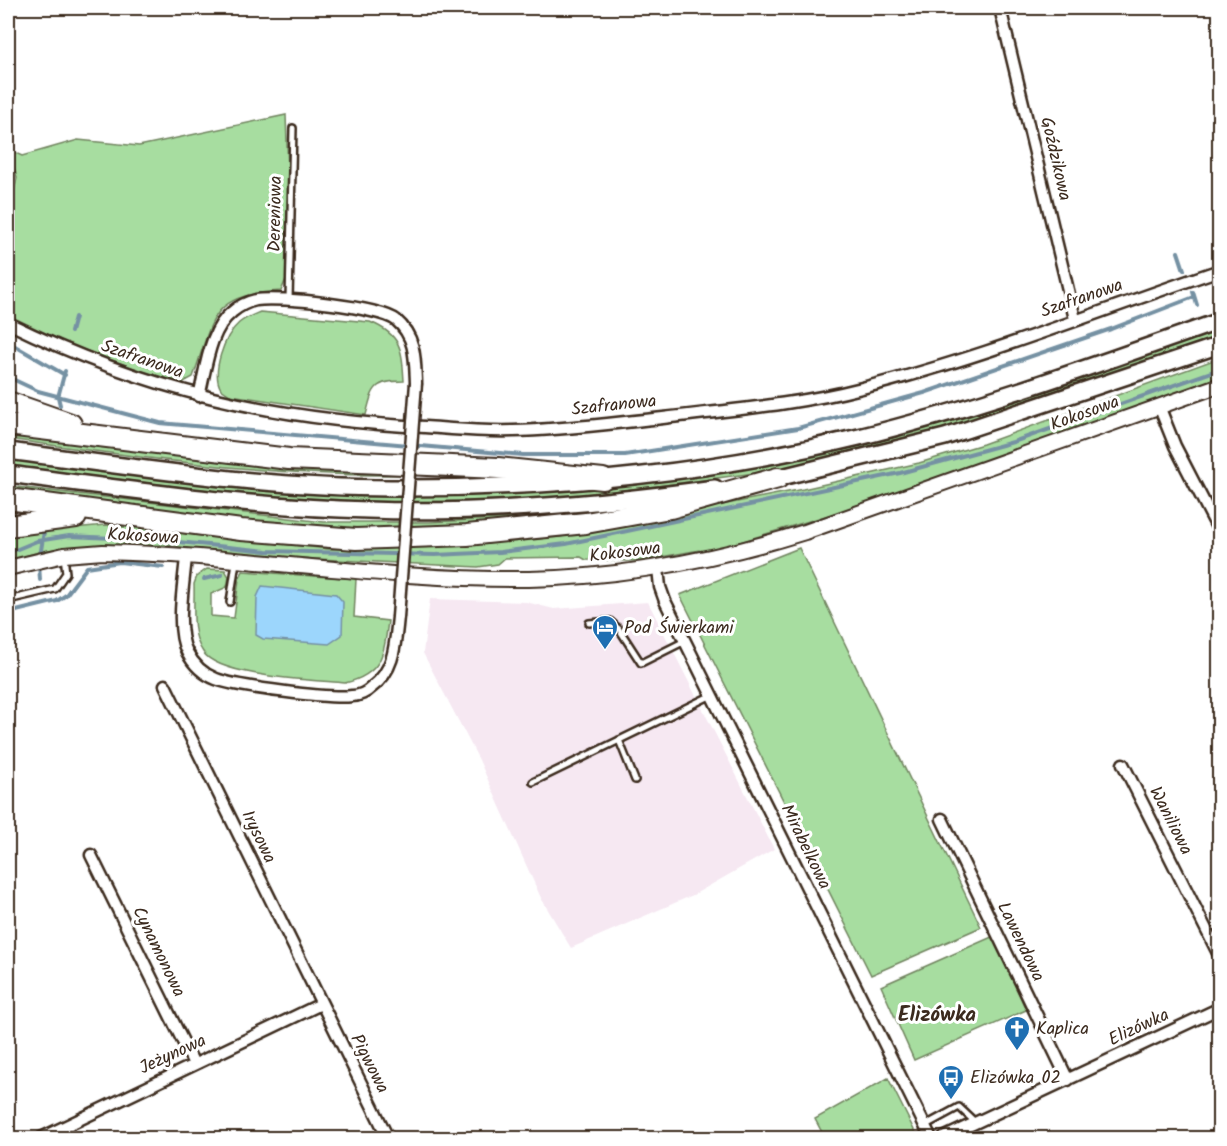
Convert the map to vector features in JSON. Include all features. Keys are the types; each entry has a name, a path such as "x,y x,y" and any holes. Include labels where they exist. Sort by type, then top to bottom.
{"highway":[{"path":"8,402 125,441"},
{"path":"8,425 125,441 289,459 498,468 603,480"},
{"path":"8,499 241,530 345,538 467,535 574,524 670,508 778,478"},
{"path":"8,526 64,517 125,514"}],"main road":[{"path":"8,451 195,475 334,487 485,487 603,480 758,458 892,428 1007,394 1220,321"},
{"path":"8,474 251,503 389,511 504,508 594,502 778,478 945,437 1220,345"}],"street":[{"name":"Goździkowa","path":"1000,8 1076,319"},
{"name":"Szafranowa","path":"8,323 96,362 199,396 250,408 327,421 478,431 555,429 766,406 832,395 925,370 1220,270"},
{"path":"186,557 182,628 185,649 201,670 224,682 333,696 357,696 381,680 389,668 394,655 398,617 416,383 412,342 403,327 388,315 369,309 289,301 256,300 243,304 227,316 214,338 199,396"},
{"name":"Kokosowa","path":"8,568 64,555 116,553 483,578 561,578 658,568 717,556 796,535 1220,385"},
{"path":"1159,406 1174,446 1220,533"},
{"name":"Mirabelkowa","path":"658,568 662,593 931,1138"},
{"name":"Irysowa","path":"165,685 321,1004"},
{"name":"Waniliowa","path":"1123,764 1220,957"},
{"name":"Lawendowa","path":"942,819 1068,1080"},
{"name":"Cynamonowa","path":"91,855 194,1064"},
{"name":"Jeżynowa","path":"41,1138 321,1004"},
{"name":"Pigwowa","path":"321,1004 388,1138"},
{"name":"Elizówka","path":"943,1138 1220,1008"}],"lane":[{"name":"Dereniowa","path":"289,301 293,128"},
{"path":"8,600 48,592 59,586 66,573 64,555"},
{"path":"230,602 236,561"},
{"path":"589,623 610,621 620,629 641,663 685,641"},
{"path":"533,782 712,695"},
{"path":"619,740 635,780"},
{"path":"924,1126 959,1107 976,1123"}],"shaded area":[{"path":"430,599 526,602 554,609 648,602 774,849 693,895 571,948 541,898 479,760 423,653"}],"green space":[{"path":"286,115 292,284 286,279 281,291 257,293 239,298 227,305 211,325 193,377 182,383 153,375 68,344 8,315 8,217 17,178 9,150 22,156 78,140 139,146"},
{"path":"260,312 370,322 381,327 394,338 401,352 404,381 386,382 376,388 366,415 230,395 221,389 217,374 224,345 239,323"},
{"path":"1219,328 1219,337 982,417 897,442 770,471 596,494 511,501 378,502 282,499 8,466 8,459 273,489 461,495 600,488 770,462"},
{"path":"1219,358 1219,378 872,502 700,554 699,550 639,561 586,560 581,557 505,558 498,564 478,567 257,556 204,552 172,545 77,546 42,551 8,561 8,534 106,525 329,549 419,547 560,537 803,489 919,463 983,444"},
{"path":"8,433 429,474 324,474 218,466 8,439"},
{"path":"8,486 324,522 430,522 573,516 520,526 327,530 8,495"},
{"path":"799,548 981,927 871,975 680,595"},
{"path":"207,569 225,570 229,577 227,587 211,594 211,616 234,618 239,579 243,571 356,579 354,617 388,621 385,644 379,661 367,674 345,683 268,676 228,667 212,660 199,645 194,619 194,584 197,576"},
{"path":"994,936 1026,1010 914,1060 881,986"},
{"path":"888,1078 917,1136 911,1138 825,1138 815,1119"}],"water":[{"path":"262,586 336,594 343,602 342,635 329,644 263,639 256,635 257,597"}],"waterway":[{"path":"1178,252 1184,270"},
{"path":"1193,292 1197,305"},
{"path":"8,377 38,391 160,423 523,455 625,455 798,428 924,393 1111,329 1194,297"},
{"path":"71,332 75,317"},
{"path":"8,342 65,375"},
{"path":"8,553 37,541 69,536 158,540 267,551 435,555 500,552 566,544 900,473 1013,442 1220,369"},
{"path":"60,405 58,397 65,371"},
{"path":"40,557 44,531"},
{"path":"8,613 57,601 66,595 87,567 120,562 163,567"},
{"path":"39,564 40,580"},
{"path":"204,579 222,575"}],"place":[{"name":"Pod Świerkami","path":"605,651"},
{"name":"Kaplica","path":"1017,1052"},
{"name":"Elizówka 02","path":"951,1101"}],"district":[{"name":"Elizówka","path":"937,1015"}]}
